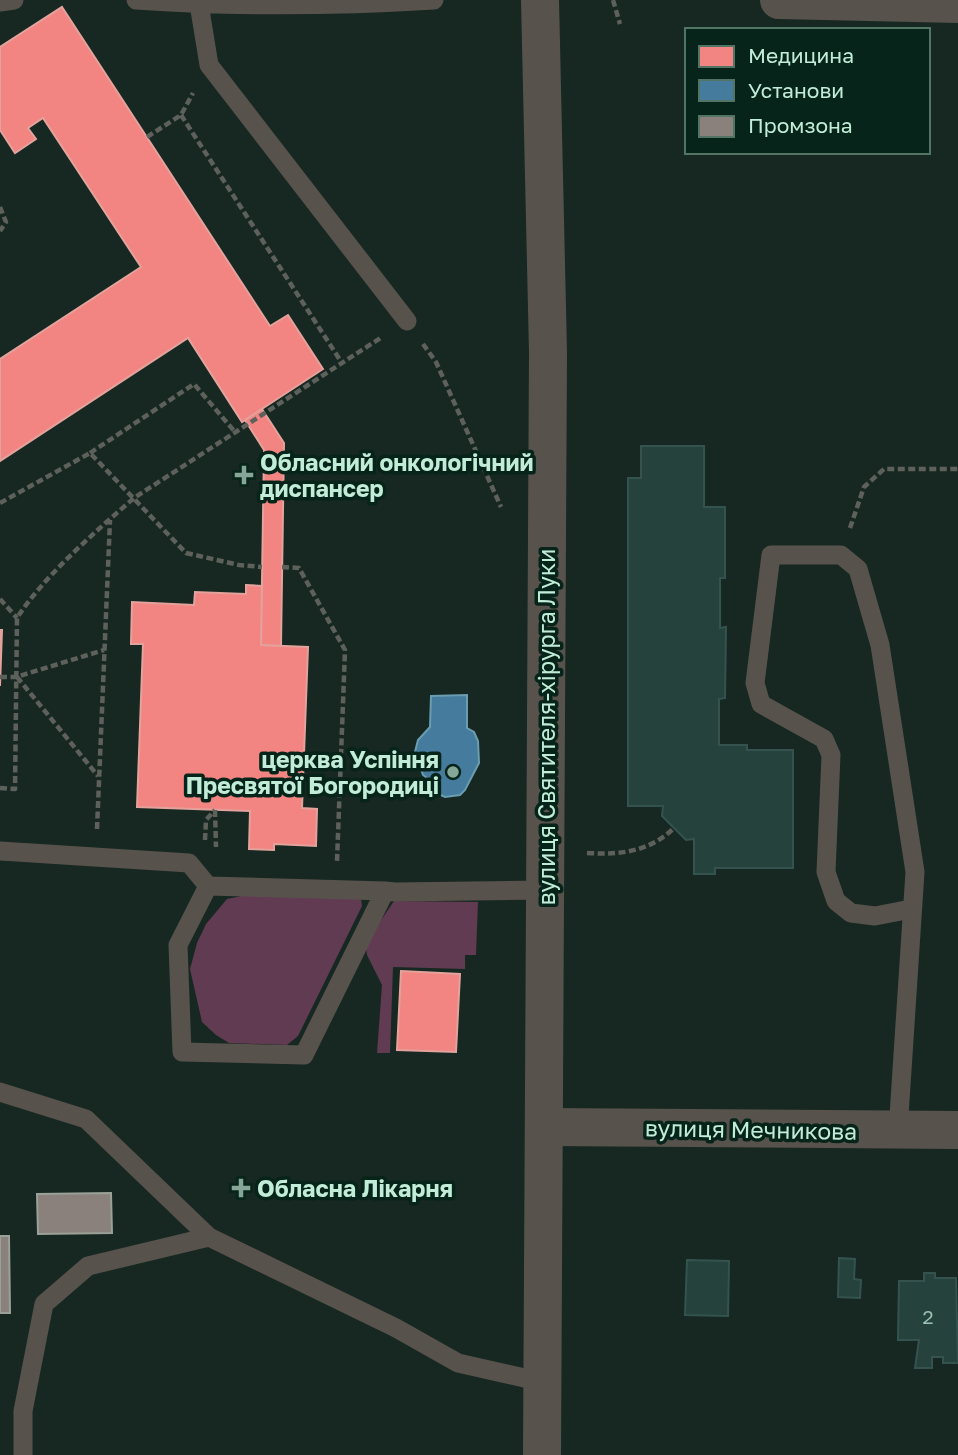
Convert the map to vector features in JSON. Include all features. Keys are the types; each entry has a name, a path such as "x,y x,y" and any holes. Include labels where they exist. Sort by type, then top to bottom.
{"street":[{"name":"вулиця Святителя-хірурга Луки","path":"540,0 548,352 542,1455"},
{"path":"779,0 958,4"},
{"name":"вулиця Мечникова","path":"544,1127 958,1130"}],"lane":[{"path":"0,2 14,0"},
{"path":"136,0 198,4 355,4 434,0"},
{"path":"198,4 208,65 407,321"},
{"path":"898,1131 915,872 880,645 858,569 841,555 771,555 755,683 761,704 824,739 831,755 826,872 836,901 850,913 875,916 911,909"},
{"path":"0,851 189,863 208,886 384,891 545,890"},
{"path":"208,886 178,945 182,1052 304,1055 384,891"},
{"path":"0,1092 86,1119 209,1237 396,1328 458,1363 542,1382"},
{"path":"23,1455 23,1411 44,1304 88,1266 209,1237"}],"path":[{"path":"613,0 620,24"},
{"path":"147,138 181,115 208,65"},
{"path":"181,115 342,363"},
{"path":"0,208 6,222 0,231"},
{"path":"0,788 15,789 16,618 30,598 134,498 407,321 436,362 501,507"},
{"path":"1,501 90,453 194,384 235,432"},
{"path":"90,453 186,553 239,565 262,567"},
{"path":"841,555 864,487 884,469 958,469"},
{"path":"96,856 110,519"},
{"path":"282,567 299,568 345,649 337,890"},
{"path":"0,599 16,618"},
{"path":"0,677 16,677 104,650"},
{"path":"16,677 99,777"},
{"path":"587,853 630,853 665,836 674,828"}],"shaded area":[{"path":"246,895 361,899 362,906 298,1036 287,1045 229,1043 202,1022 190,969 197,943 206,924 227,899"},
{"path":"394,901 478,902 476,955 465,955 465,969 393,967 390,1053 377,1053 382,985 366,948 373,932"}],"building: Медицина":[{"path":"62,7 270,326 288,315 323,369 242,422 188,338 0,461 0,359 141,267 43,118 28,128 36,139 15,153 0,130 0,47"},
{"path":"262,409 284,443 281,646 261,645 264,450 245,420"},
{"path":"246,585 262,586 261,645 308,647 302,808 317,809 316,846 274,844 274,850 249,849 250,811 137,807 143,644 131,644 132,602 194,605 195,592 246,594"},
{"path":"0,630 2,630 0,686"},
{"path":"401,971 460,974 456,1052 397,1050"}],"building: Установи":[{"path":"467,695 467,728 474,732 478,741 479,763 460,795 445,797 438,794 431,781 423,775 415,752 418,740 430,727 431,696"}],"building: Промзона":[{"path":"111,1193 112,1233 38,1234 37,1194"},
{"path":"0,1236 9,1236 10,1313 0,1313"}],"building: Інше":[{"path":"641,446 704,446 704,507 725,507 725,578 720,578 720,628 726,627 725,698 719,699 719,745 747,745 747,750 793,750 793,868 715,868 715,874 694,874 694,839 686,840 662,816 663,806 628,806 628,478 641,478"},
{"path":"839,1258 855,1259 854,1279 861,1280 860,1298 838,1297"},
{"path":"687,1260 729,1261 728,1316 685,1315"},
{"path":"924,1273 935,1273 935,1278 956,1278 958,1363 943,1363 943,1357 932,1357 932,1368 915,1368 919,1340 898,1340 899,1281 924,1281"}],"place":[{"name":"Обласний онкологічний диспансер","path":"244,475"},
{"name":"церква Успіння Пресвятої Богородиці","path":"453,772"},
{"name":"Обласна Лікарня","path":"241,1188"}]}
